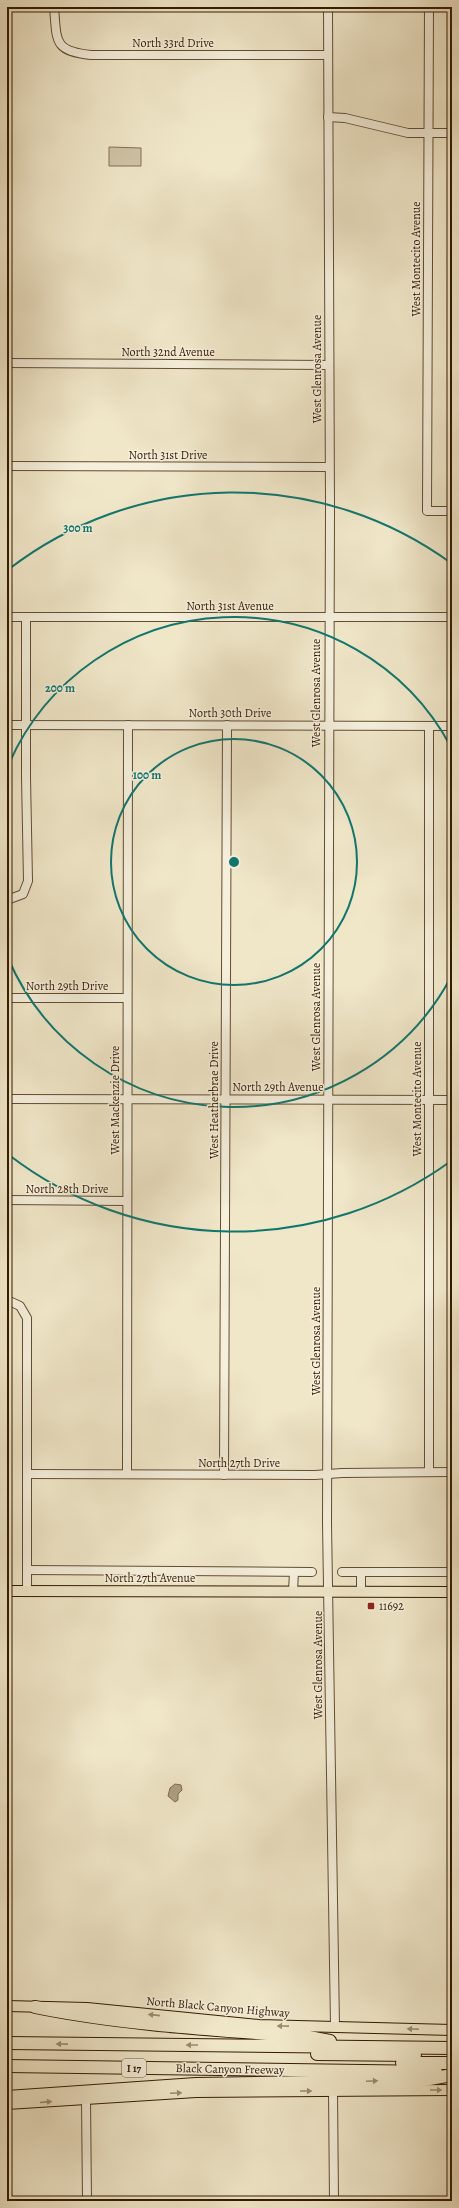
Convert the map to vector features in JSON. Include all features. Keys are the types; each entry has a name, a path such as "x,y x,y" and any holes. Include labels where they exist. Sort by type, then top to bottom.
{"highway":[{"path":"35,2007 64,2013 153,2024 309,2037 361,2046"},
{"name":"Black Canyon Freeway","path":"7,2043 452,2048"},
{"path":"231,2046 251,2052 452,2056"},
{"path":"7,2057 452,2063"},
{"name":"Black Canyon Freeway","path":"7,2066 452,2074"},
{"path":"7,2097 151,2086 409,2080 452,2074"}],"main road":[{"name":"North 27th Avenue","path":"7,1591 361,1590 452,1592"},
{"name":"North Black Canyon Highway","path":"7,2006 87,2008 259,2026 335,2026 452,2030"},
{"path":"7,2104 196,2092 452,2090"}],"street":[{"name":"North 33rd Drive","path":"54,7 57,40 62,47 71,53 91,55 328,55"},
{"name":"West Glenrosa Avenue","path":"328,7 328,1474 335,2026"},
{"name":"West Montecito Avenue","path":"429,7 427,511 452,511"},
{"path":"328,117 345,118 408,133 452,133"},
{"name":"North 32nd Avenue","path":"7,363 329,365"},
{"name":"North 31st Drive","path":"7,466 329,467"},
{"name":"North 31st Avenue","path":"7,616 328,618 452,617"},
{"path":"7,900 23,894 28,881 26,617"},
{"name":"North 30th Drive","path":"7,724 452,726"},
{"name":"West Mackenzie Drive","path":"127,1474 128,725"},
{"name":"West Heatherbrae Drive","path":"224,1475 227,725"},
{"name":"West Montecito Avenue","path":"429,726 429,1472"},
{"name":"North 29th Drive","path":"7,998 127,998"},
{"name":"North 29th Avenue","path":"7,1099 452,1100"},
{"name":"North 28th Drive","path":"7,1200 127,1201"},
{"path":"7,1300 20,1306 27,1318 27,1591"},
{"name":"North 27th Drive","path":"27,1474 224,1475 452,1472"},
{"name":"North 27th Avenue","path":"27,1570 312,1572"},
{"path":"293,1591 294,1572"},
{"path":"342,1572 452,1572"},
{"path":"361,1572 361,1590"},
{"path":"333,2091 334,2201"},
{"path":"86,2099 87,2201"}],"shaded area":[{"path":"109,147 141,148 141,166 109,166"},
{"path":"175,1784 181,1785 182,1790 178,1794 178,1800 175,1802 168,1796 170,1788"}],"place":[{"name":"11692","path":"371,1606"}]}
